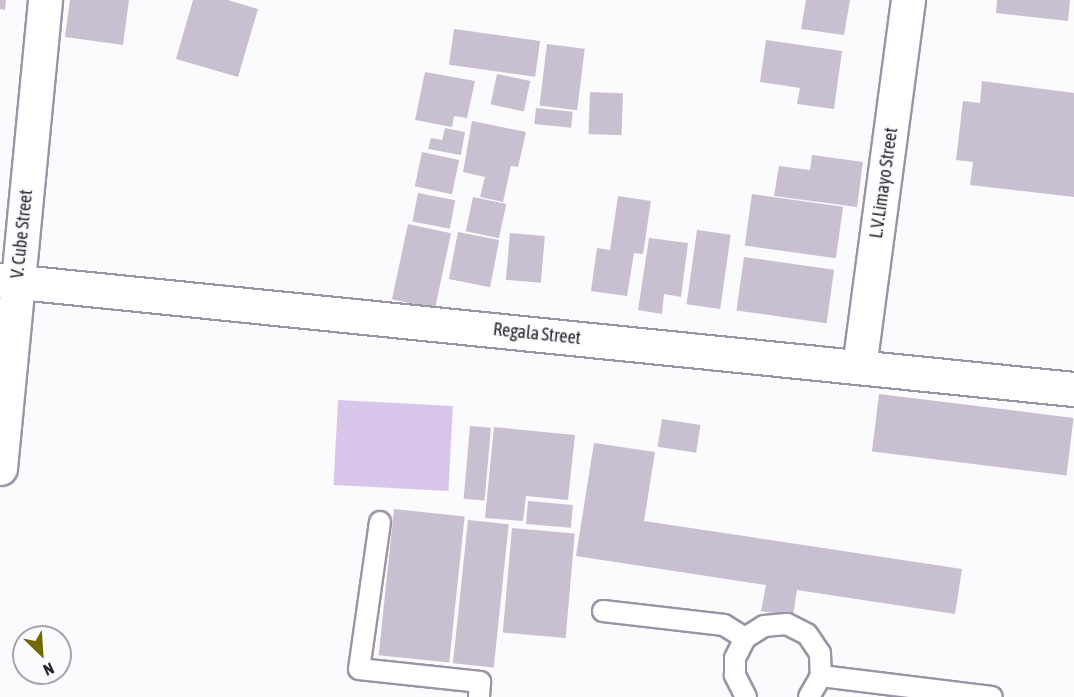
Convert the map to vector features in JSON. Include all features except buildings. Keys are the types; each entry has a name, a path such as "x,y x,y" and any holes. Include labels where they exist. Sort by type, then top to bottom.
{"street":[{"name":"V. Cube Street","path":"0,468 9,280 45,0"},
{"name":"L.V.Limayo Street","path":"859,367 908,0"},
{"name":"Regala Street","path":"9,280 1074,389"}],"lane":[{"path":"380,522 359,669 480,682 479,697"},
{"path":"603,611 724,625 745,638"},
{"path":"730,697 735,675 735,658 745,638 764,626 787,624 807,634 820,654 815,690 992,697"},
{"path":"735,675 746,697"}],"shaded area":[{"path":"338,400 453,406 448,491 334,485"}]}
